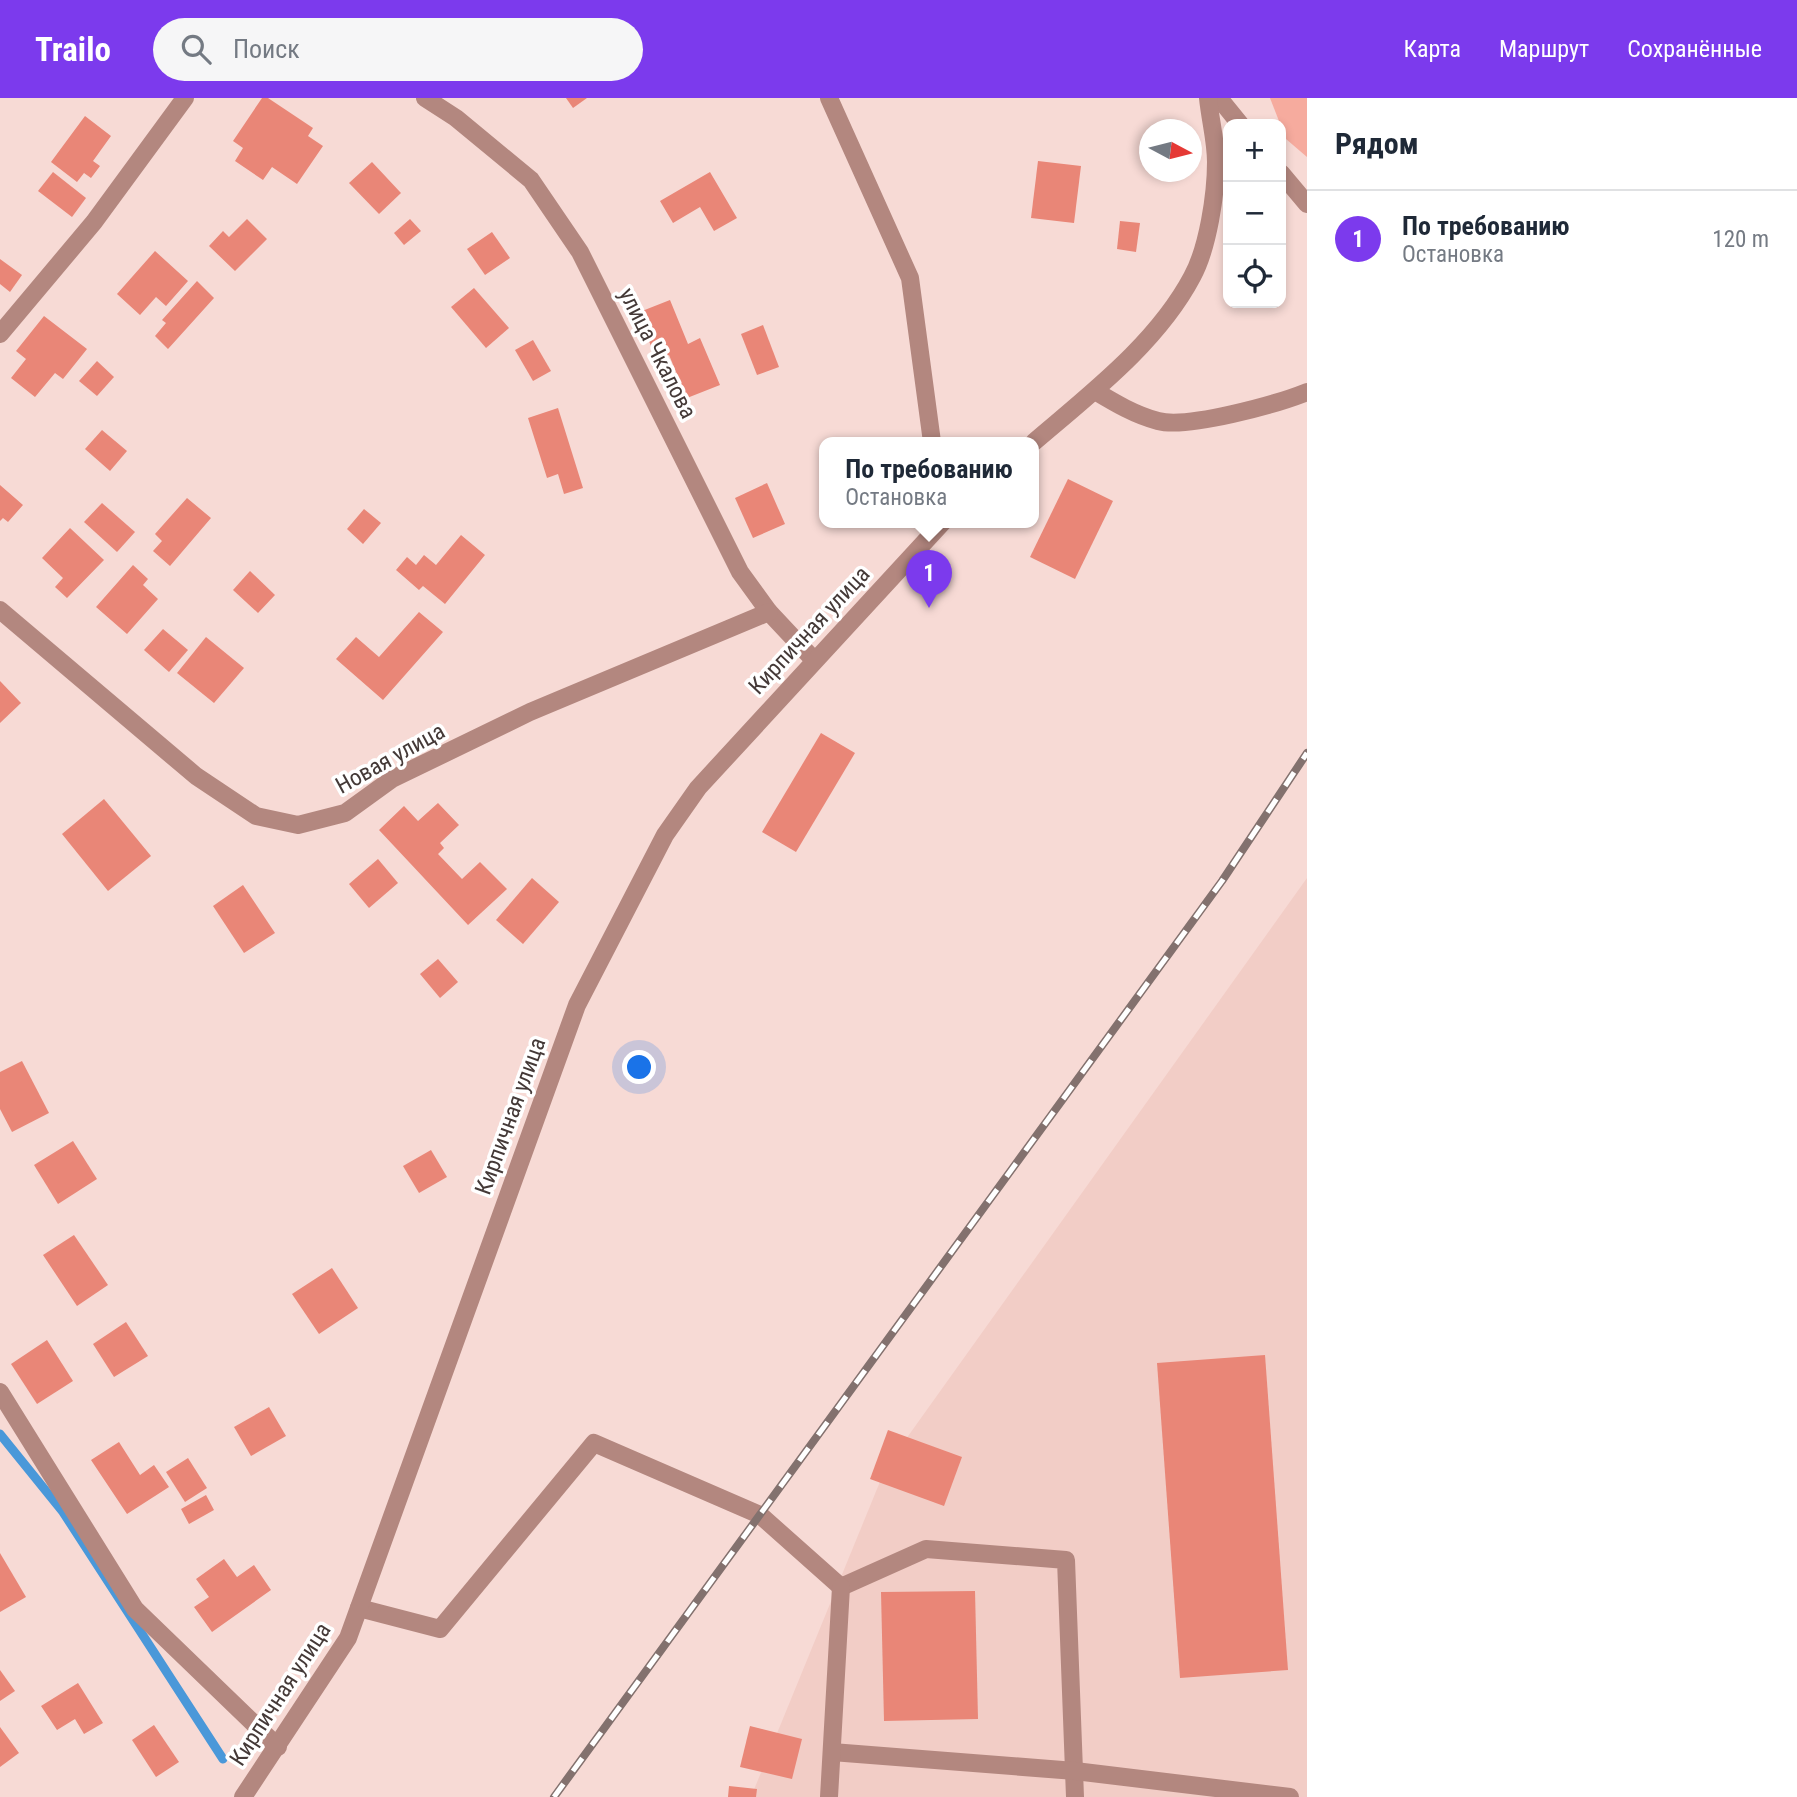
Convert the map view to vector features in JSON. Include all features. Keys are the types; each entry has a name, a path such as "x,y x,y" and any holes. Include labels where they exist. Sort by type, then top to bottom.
{"street":[{"path":"0,334 94,222 185,98"},
{"name":"улица Чкалова","path":"425,98 456,118 531,180 580,252 740,572 769,612 813,659"},
{"path":"829,98 910,278 931,437"},
{"path":"1039,438 1094,391 1156,328 1193,276 1210,220 1216,162 1208,98"},
{"path":"1219,98 1236,119"},
{"path":"1286,179 1307,204"},
{"path":"1094,391 1127,410 1160,422 1180,422 1307,392"},
{"name":"Кирпичная улица","path":"243,1797 348,1638 577,1005 665,835 698,788 813,659 937,528"},
{"name":"Новая улица","path":"0,610 196,776 256,816 298,825 345,813 393,779 530,712 769,612"},
{"path":"0,1392 135,1609 278,1747"},
{"path":"359,1608 440,1629 594,1443 760,1515 841,1587"},
{"path":"841,1587 926,1549 1066,1560 1075,1797"},
{"path":"830,1797 841,1587"},
{"path":"832,1752 1075,1771 1290,1797"}],"shaded area":[{"path":"1270,98 1307,98 1307,157 1286,139 1286,119 1278,119"},
{"path":"1307,878 1307,1797 751,1797 886,1467"}],"building":[{"path":"262,98 268,98 313,128 308,136 323,146 297,184 272,167 263,180 235,161 243,148 233,141"},
{"path":"566,98 587,98 573,108"},
{"path":"85,116 111,136 93,161 100,166 91,178 84,173 77,182 51,162"},
{"path":"1038,161 1081,166 1074,223 1031,218"},
{"path":"372,162 401,193 379,214 349,183"},
{"path":"53,172 86,198 72,217 38,191"},
{"path":"710,172 737,218 714,231 700,207 673,223 660,201"},
{"path":"247,219 267,239 235,271 209,246 223,231 229,237"},
{"path":"410,219 421,231 404,245 394,233"},
{"path":"1120,221 1140,223 1136,252 1117,249"},
{"path":"492,232 510,258 485,275 467,249"},
{"path":"155,251 188,281 166,306 156,297 140,315 117,294"},
{"path":"0,259 22,275 10,292 0,284"},
{"path":"197,281 214,298 168,349 155,336 166,323 162,320"},
{"path":"474,288 509,328 486,348 451,307"},
{"path":"670,300 688,344 700,338 720,385 687,398 669,355 657,360 637,313"},
{"path":"44,316 87,349 63,379 55,373 35,397 11,378 26,359 16,351"},
{"path":"763,325 779,367 757,375 741,334"},
{"path":"533,340 551,371 533,381 515,350"},
{"path":"97,361 114,377 97,396 79,381"},
{"path":"558,408 583,488 564,494 558,474 547,478 528,418"},
{"path":"102,430 127,451 110,471 85,449"},
{"path":"1068,479 1113,501 1075,579 1030,557"},
{"path":"767,483 785,524 753,538 735,498"},
{"path":"0,485 23,505 8,522 3,518 0,521"},
{"path":"187,498 211,518 170,566 153,551 162,541 155,534"},
{"path":"102,503 135,532 117,552 84,522"},
{"path":"364,509 381,523 363,544 347,529"},
{"path":"70,528 104,560 67,598 55,587 63,578 42,558"},
{"path":"461,535 485,555 445,604 423,586 419,590 396,570 407,557 416,565 424,555 436,565"},
{"path":"133,565 148,579 143,585 158,599 127,634 96,607"},
{"path":"250,571 275,595 258,613 233,590"},
{"path":"419,612 443,632 383,700 336,659 356,637 379,657"},
{"path":"163,629 188,650 169,672 144,650"},
{"path":"206,637 244,668 214,703 177,673"},
{"path":"0,681 21,703 0,723"},
{"path":"821,733 855,753 796,852 762,832"},
{"path":"104,799 151,856 108,891 62,834"},
{"path":"438,803 459,825 440,843 444,848 438,854 462,879 480,862 507,889 468,925 379,830 404,806 418,821"},
{"path":"378,859 398,883 369,908 349,884"},
{"path":"532,878 559,902 523,944 496,920"},
{"path":"243,885 275,933 244,953 213,906"},
{"path":"438,959 458,982 440,998 420,974"},
{"path":"22,1061 49,1113 12,1132 0,1109 0,1072"},
{"path":"73,1141 97,1179 58,1204 34,1165"},
{"path":"431,1150 447,1177 419,1193 403,1166"},
{"path":"74,1235 108,1285 77,1306 43,1255"},
{"path":"332,1268 358,1308 319,1334 292,1294"},
{"path":"126,1322 148,1356 114,1377 93,1344"},
{"path":"47,1340 73,1381 37,1404 11,1364"},
{"path":"1265,1355 1288,1670 1180,1678 1157,1363"},
{"path":"269,1407 286,1436 251,1456 234,1427"},
{"path":"888,1430 962,1457 944,1506 870,1479"},
{"path":"119,1442 140,1475 154,1465 169,1487 127,1514 91,1460"},
{"path":"188,1458 207,1488 185,1502 166,1472"},
{"path":"206,1495 214,1510 189,1524 181,1509"},
{"path":"0,1553 26,1597 0,1612"},
{"path":"224,1559 237,1577 254,1565 271,1590 212,1632 194,1607 209,1597 196,1579"},
{"path":"975,1591 978,1719 884,1721 881,1592"},
{"path":"0,1670 15,1691 0,1701"},
{"path":"78,1683 103,1723 84,1734 75,1719 57,1730 41,1706"},
{"path":"154,1725 179,1762 156,1777 132,1740"},
{"path":"750,1726 802,1739 792,1779 740,1767"},
{"path":"0,1727 19,1753 0,1767"},
{"path":"729,1786 757,1789 756,1797 728,1797"}],"waterway":[{"path":"0,1434 63,1512 223,1759"}],"railway":[{"path":"554,1797 1222,881 1307,753"}],"place":[{"name":"По требованию","path":"929,608"}]}
